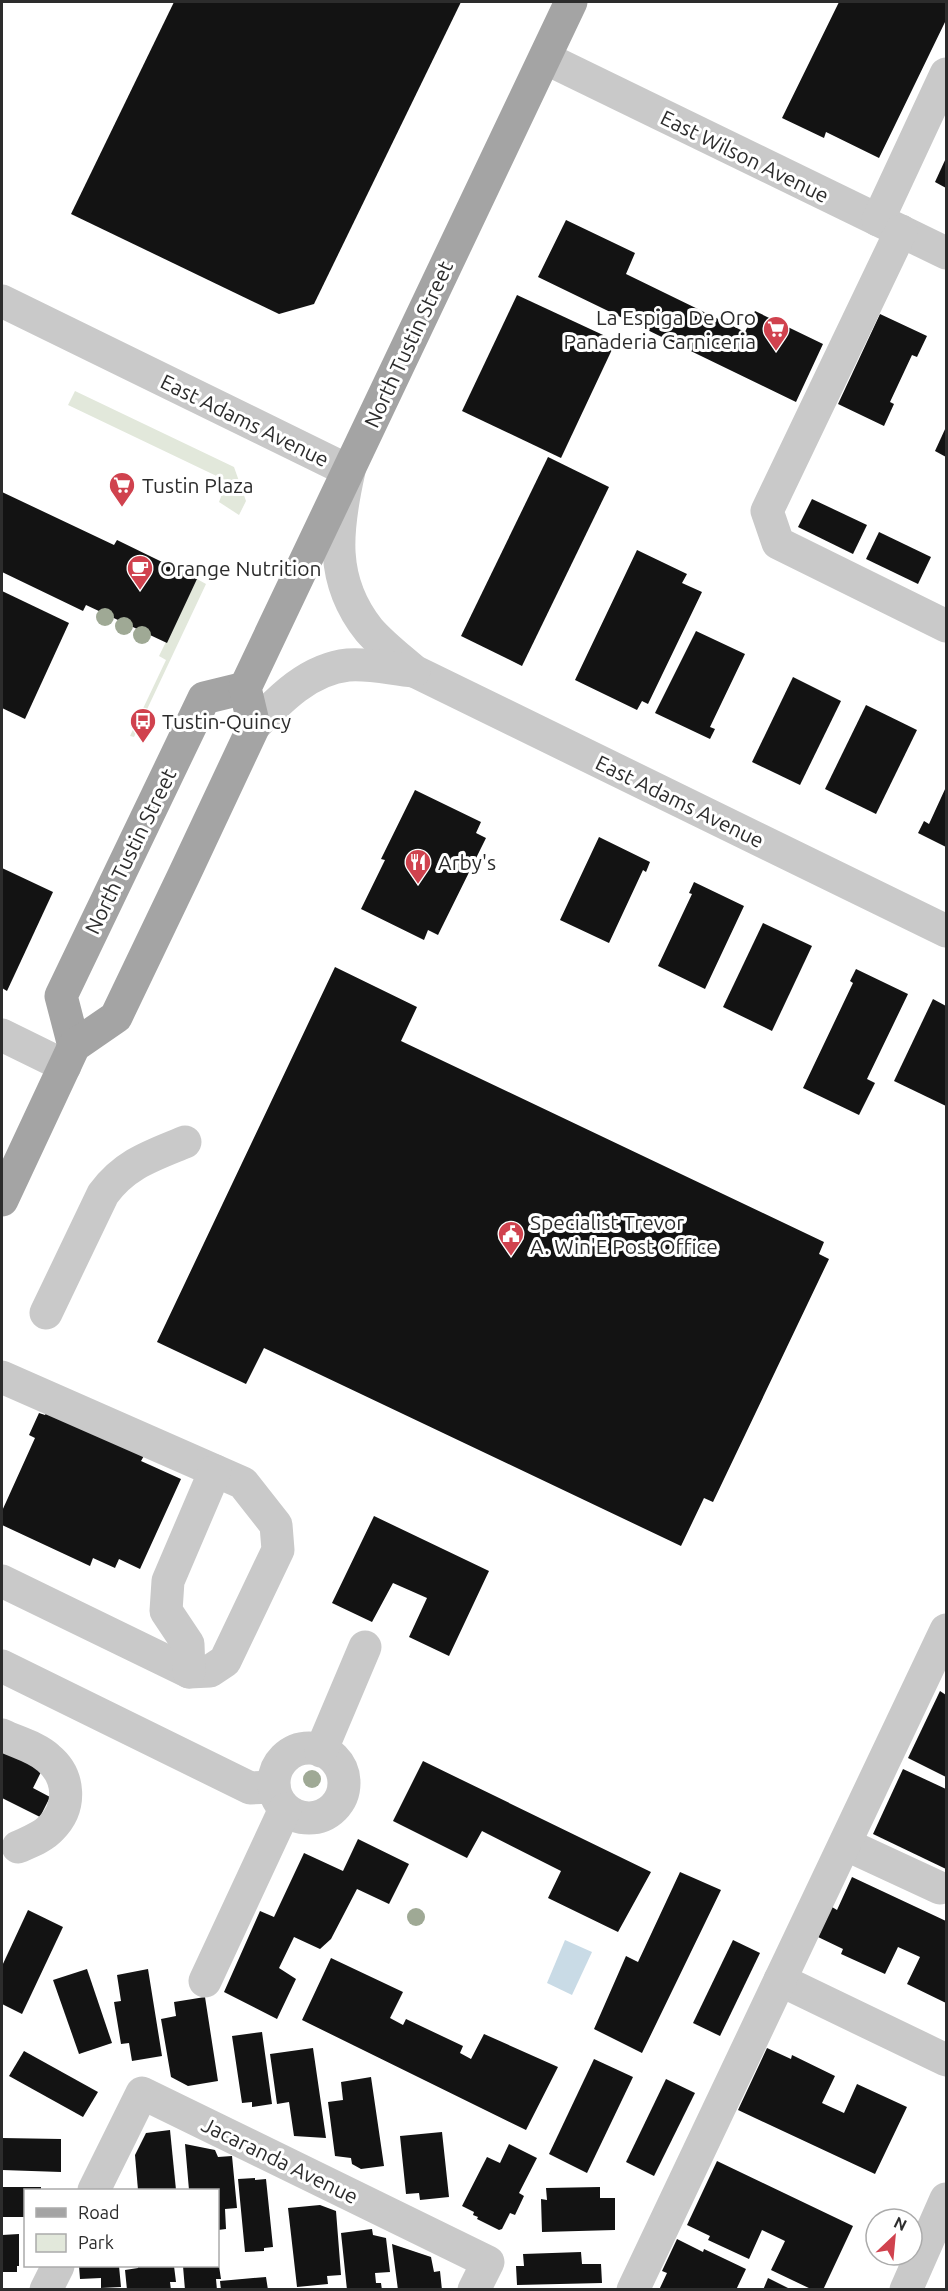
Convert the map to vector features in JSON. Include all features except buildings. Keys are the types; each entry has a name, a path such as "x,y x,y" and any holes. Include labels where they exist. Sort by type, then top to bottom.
{"main road":[{"name":"North Tustin Street","path":"69,1056 61,996 204,698 245,688 572,2"},
{"path":"2,1200 69,1056 116,1017 254,726 245,688"}],"street":[{"name":"East Wilson Avenue","path":"545,58 946,253"},
{"path":"946,74 890,225 767,511 778,543 946,626"},
{"name":"East Adams Avenue","path":"2,301 349,471 339,515 341,570 347,594 370,631 414,671 946,931"},
{"name":"East Adams Avenue","path":"254,726 291,690 331,668 349,665 414,671"},
{"path":"2,1035 69,1056"},
{"path":"46,1313 103,1194 112,1181 135,1162 185,1142"},
{"path":"2,1377 243,1483 276,1525 278,1550 225,1660 210,1671 189,1672 2,1581"},
{"path":"189,1672 188,1644 166,1611 168,1581 215,1472"},
{"path":"321,1751 365,1647"},
{"path":"633,2289 845,1844 942,1651"},
{"path":"2,1666 250,1788 279,1798"},
{"path":"2,1734 47,1757 62,1774 67,1792 61,1813 51,1828 18,1847"},
{"path":"309,1748 331,1756 343,1775 344,1786 341,1797 335,1807 326,1814 305,1818 294,1815 279,1798 274,1775 279,1764 298,1750 309,1748"},
{"path":"205,1981 279,1798"},
{"path":"845,1844 940,1888"},
{"path":"780,1980 946,2060"},
{"name":"Jacaranda Avenue","path":"94,2189 142,2093 488,2262 474,2289"},
{"path":"906,2289 946,2199"}],"green space":[{"path":"75,391 234,467 246,501 239,515 219,502 227,481 68,405"},
{"path":"197,579 206,584 134,737 130,736 166,660 159,656"}],"water":[{"path":"565,1940 592,1952 572,1995 547,1983"}],"place":[{"name":"La Espiga De Oro Panaderia Carniceria","path":"776,352"},
{"name":"Tustin Plaza","path":"122,508"},
{"name":"Orange Nutrition","path":"140,591"},
{"name":"Tustin-Quincy","path":"143,744"},
{"name":"Arby's","path":"418,885"},
{"name":"Specialist Trevor A. Win'E Post Office","path":"511,1257"}]}
